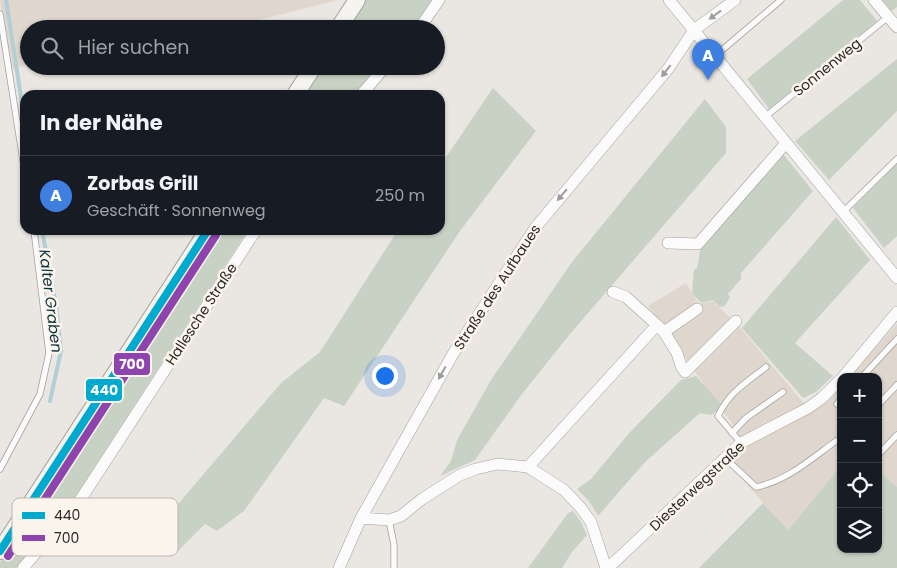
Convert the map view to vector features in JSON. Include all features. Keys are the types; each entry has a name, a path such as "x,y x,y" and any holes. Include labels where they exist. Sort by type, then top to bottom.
{"main road":[{"path":"344,20 357,0"},
{"path":"298,90 308,75"},
{"path":"34,498 205,235"},
{"path":"0,551 12,532"}],"street":[{"path":"425,20 439,0"},
{"path":"670,0 897,278"},
{"path":"694,30 735,0"},
{"path":"874,0 897,27"},
{"name":"Straße des Aufbaues","path":"339,568 361,518 453,354 535,228 668,69 694,30"},
{"path":"365,90 378,75"},
{"path":"668,243 698,244 786,143"},
{"name":"Hallesche Straße","path":"82,498 253,235"},
{"path":"613,292 626,297 660,328 677,353 685,372 736,321"},
{"path":"528,467 660,328 696,309"},
{"name":"Diesterwegstraße","path":"846,373 897,312"},
{"name":"Diesterwegstraße","path":"389,520 401,516 422,499 460,475 497,464 528,467 564,490 581,508 591,522 607,568 741,442 808,408 822,398 837,383"},
{"path":"361,518 389,520"},
{"name":"Hallesche Straße","path":"23,568 33,556"}],"lane":[{"path":"715,56 781,0"},
{"path":"0,14 20,141"},
{"name":"Sonnenweg","path":"765,117 888,16"},
{"path":"843,212 897,159"},
{"path":"0,469 40,394 49,353 35,235"},
{"path":"866,373 897,339"},
{"path":"741,442 718,416 724,402 766,367"},
{"path":"882,401 897,385"},
{"path":"732,433 746,418 783,392"},
{"path":"882,451 897,435"},
{"path":"725,458 756,486 770,484 790,474 836,441"},
{"path":"389,520 394,545 394,568"}],"shaded area":[{"path":"0,0 337,0 260,20 20,20 20,67 9,69"},
{"path":"686,283 699,304 713,301 739,326 811,412 824,404 837,390 837,471 788,531 729,464 738,432 648,306"},
{"path":"897,324 897,487 882,474 882,373 853,373"}],"green space":[{"path":"365,0 435,0 419,20 353,20"},
{"path":"843,0 860,0 877,21 769,109 747,79"},
{"path":"880,0 897,0 897,7 890,12"},
{"path":"897,59 897,111 829,180 795,141"},
{"path":"316,75 371,75 358,90 307,90"},
{"path":"493,88 536,131 460,231 344,406 324,398 244,511 217,531 205,524 178,551 178,504 281,383 320,352 395,235 445,235 445,159"},
{"path":"705,99 726,127 726,153 570,334 522,394 475,460 440,476 451,461 457,440 491,380 572,262"},
{"path":"783,154 813,191 741,273 741,279 728,294 730,297 725,306 720,307 713,300 701,303 692,293 694,269 697,269 701,245"},
{"path":"897,164 897,236 884,248 853,208"},
{"path":"836,217 870,260 795,343 833,376 816,392 803,398 742,328"},
{"path":"213,235 245,235 74,498 42,498"},
{"path":"696,376 721,404 717,411 711,415 700,413 645,462 598,516 589,501 577,489 591,479 631,431 681,380"},
{"path":"837,471 837,553 882,553 882,474 897,487 897,568 699,568 763,503 788,530"},
{"path":"573,511 587,535 572,552 562,568 528,568 568,513"},
{"path":"12,544 12,556 27,556 16,568 0,568 0,562"}],"waterway":[{"name":"Kalter Graben","path":"6,0 20,91"},
{"name":"Kalter Graben","path":"43,235 56,305 61,351 50,401"}],"transit line":[{"name":"440","path":"34,498 205,235"},
{"name":"700","path":"46,498 216,235"},
{"name":"440","path":"0,551 12,532"},
{"name":"700","path":"8,556 12,550"}],"place":[{"name":"Zorbas Grill","path":"708,80"}]}
